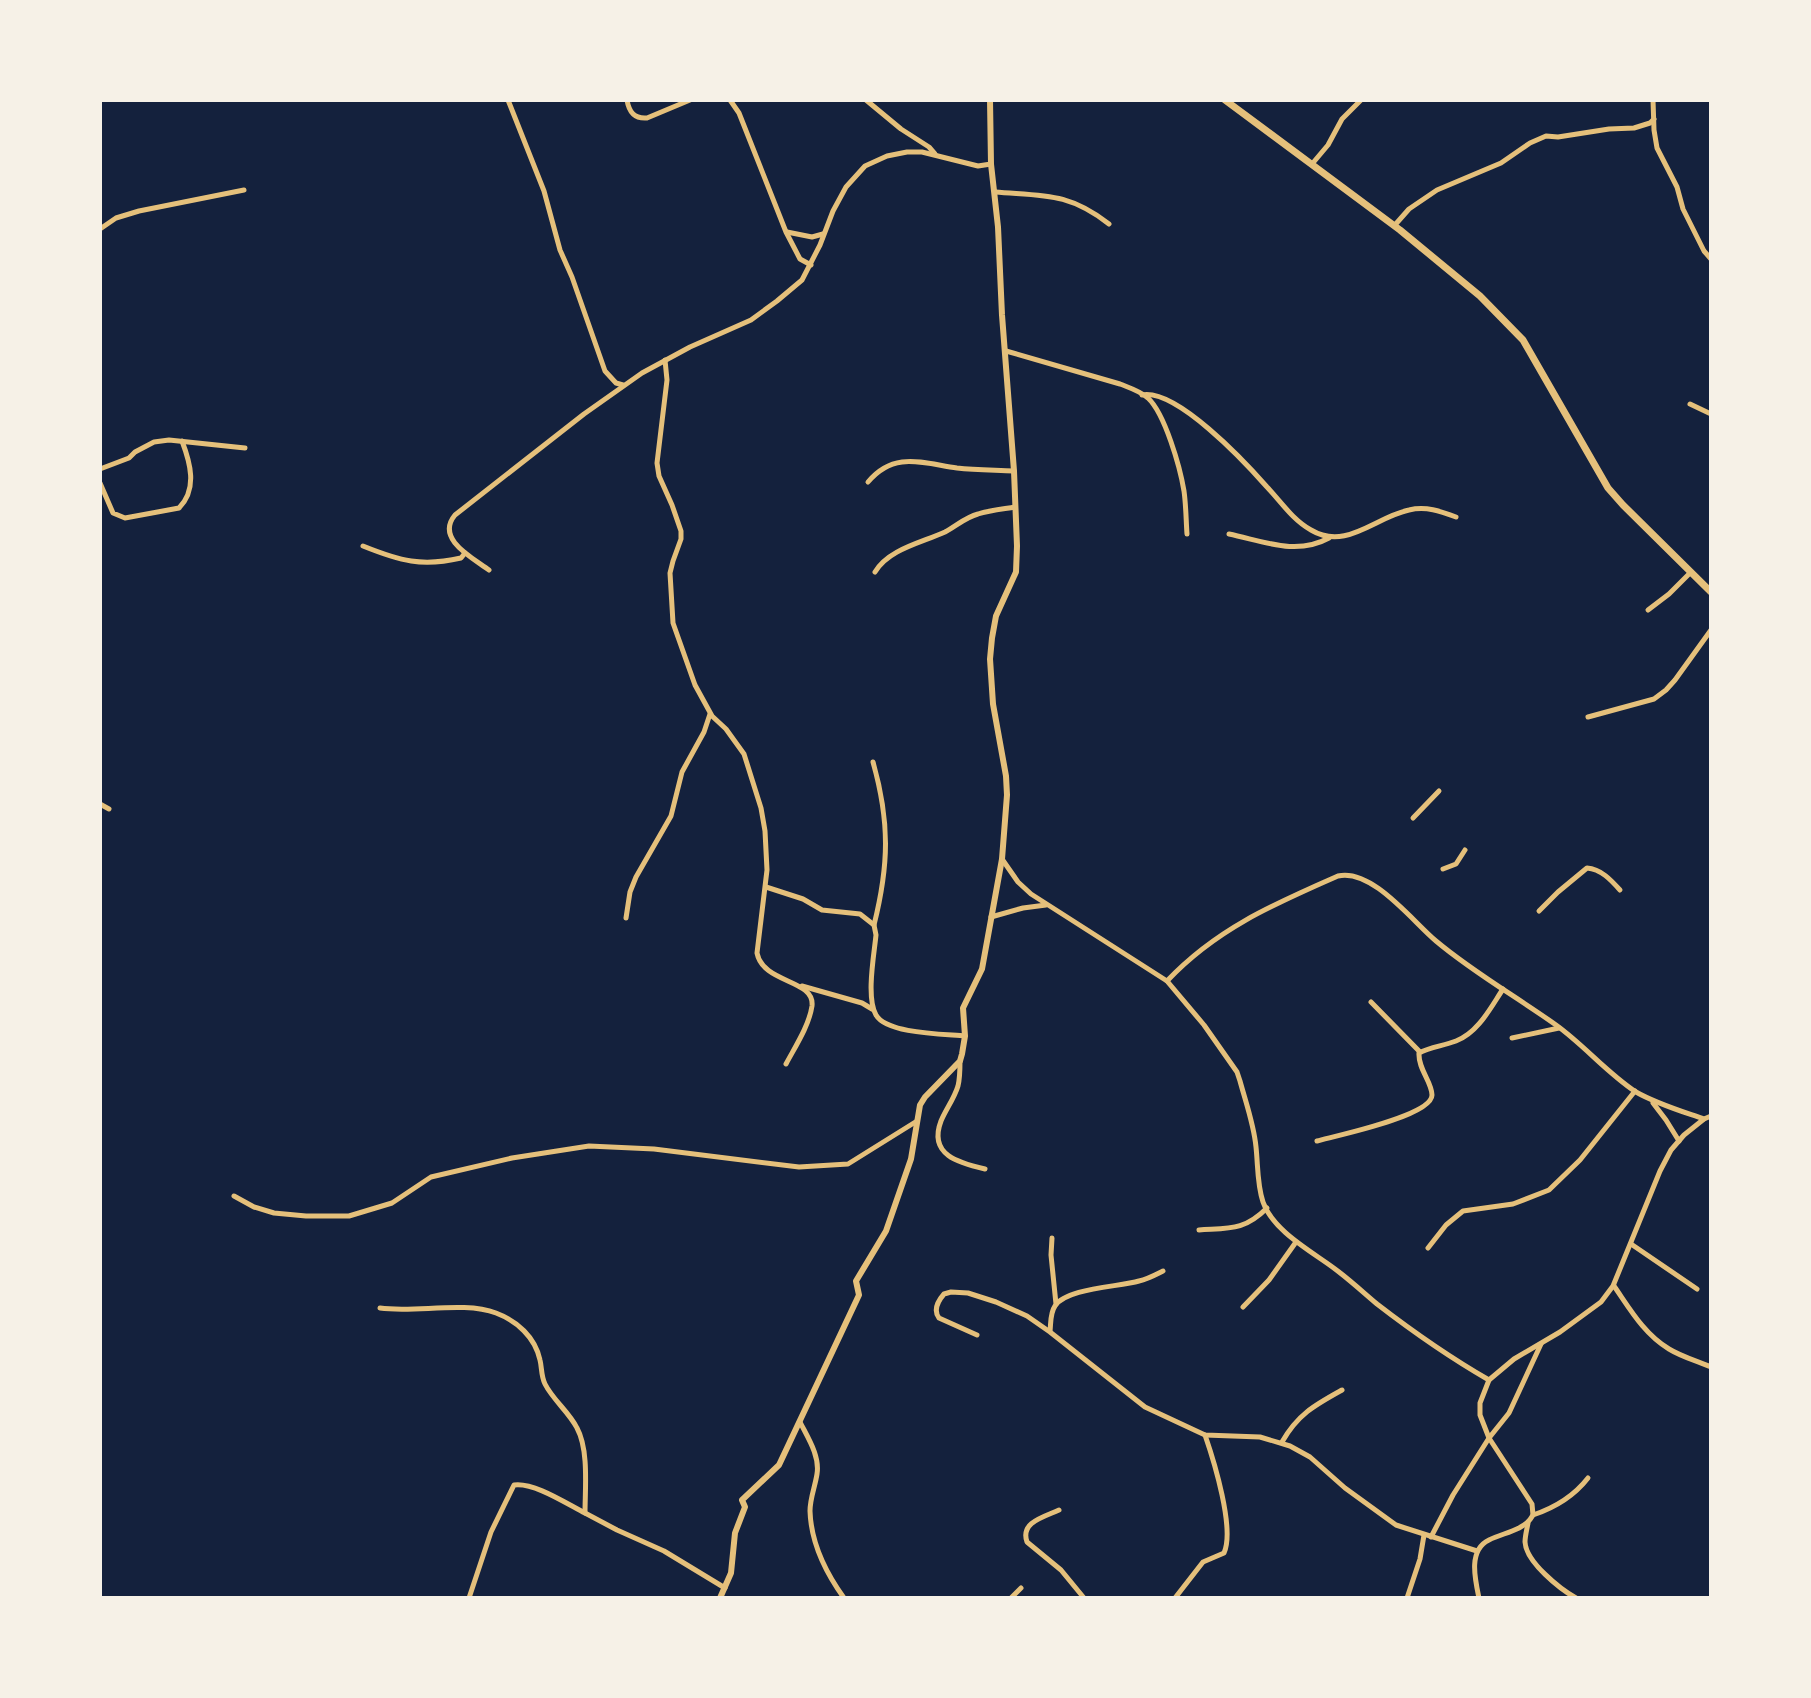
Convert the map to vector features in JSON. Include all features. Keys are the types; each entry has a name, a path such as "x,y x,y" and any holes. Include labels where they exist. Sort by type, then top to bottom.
{"main road":[{"path":"1225,100 1394,226 1480,296 1523,340 1608,488 1711,592"}],"street":[{"path":"508,100 544,191 560,250 605,371 616,383 624,386"},
{"path":"627,100 632,115 641,119 690,100"},
{"path":"730,100 739,113 786,232 800,259 811,265"},
{"path":"866,100 892,123 929,147 935,155"},
{"path":"985,1169 951,1158 938,1139 942,1119 958,1086 965,1036 963,1008 982,969 1002,859 1007,795 993,704 990,659 996,616 1016,572 1017,546 991,164 990,100"},
{"path":"1312,164 1328,145 1342,119 1361,100"},
{"path":"1653,100 1657,148 1677,187 1683,209 1711,259"},
{"path":"1394,226 1409,209 1437,190 1501,163 1546,136 1634,128 1654,119"},
{"path":"489,570 455,543 449,526 455,515 624,386 665,360 751,320 802,280 846,187 865,166 887,156 907,152 935,155 978,166 991,164"},
{"path":"100,229 116,218 139,211 244,190"},
{"path":"995,192 1041,194 1068,200 1109,224"},
{"path":"786,232 812,237 823,234"},
{"path":"1006,351 1120,384 1148,398 1165,425 1183,487 1187,534"},
{"path":"665,360 667,380 657,463 659,476 681,531 670,573 673,623 695,685 710,713 738,743 761,808 767,859 758,959 766,969 810,996 812,1008 786,1064"},
{"path":"1142,395 1151,393 1161,397 1202,423 1301,524 1330,538 1338,538 1409,510 1425,508 1456,517"},
{"path":"1690,404 1711,414"},
{"path":"100,469 129,458 154,442 169,440 245,448"},
{"path":"100,483 113,513 125,518 179,508 185,500 192,471 182,441"},
{"path":"868,482 878,470 907,460 960,468 1014,471"},
{"path":"875,572 892,555 940,534 969,517 1015,507"},
{"path":"1229,534 1285,547 1317,545 1330,538"},
{"path":"363,546 396,559 428,564 461,558 465,553"},
{"path":"1648,610 1691,572"},
{"path":"1588,717 1654,699 1675,680 1711,630"},
{"path":"626,918 636,877 671,816 682,772 704,732 710,713"},
{"path":"873,762 883,796 886,831 883,888 874,925 873,1009 880,1021 893,1028 965,1036"},
{"path":"1413,818 1439,791"},
{"path":"100,804 109,809"},
{"path":"1443,869 1456,864 1465,850"},
{"path":"1002,859 1031,894 1167,981 1204,1025 1237,1072 1253,1128 1262,1199 1284,1230 1452,1359 1489,1380"},
{"path":"1539,911 1587,868 1603,874 1620,890"},
{"path":"1167,981 1187,960 1253,915 1346,874 1362,879 1387,896 1436,941 1560,1028 1635,1091 1704,1119"},
{"path":"766,887 803,899 822,910 860,914 874,925"},
{"path":"991,917 1047,905"},
{"path":"793,983 873,1009"},
{"path":"1420,1052 1462,1039 1470,1033 1503,989"},
{"path":"1371,1002 1420,1052"},
{"path":"1512,1038 1560,1028"},
{"path":"1317,1141 1399,1118 1428,1103 1432,1094 1418,1056 1420,1052"},
{"path":"720,1598 733,1564 735,1533 745,1507 742,1500 779,1465 859,1295 856,1281 886,1231 911,1159 920,1105 960,1061"},
{"path":"1428,1248 1454,1217 1463,1211 1513,1204 1549,1190 1580,1160 1635,1091"},
{"path":"1650,1099 1679,1141"},
{"path":"1533,1515 1526,1492 1489,1438 1480,1415 1480,1403 1489,1380 1514,1359 1601,1302 1613,1286 1671,1150 1711,1116"},
{"path":"234,1196 274,1213 349,1216 392,1203 431,1177 512,1158 589,1146 654,1149 799,1167 848,1164 917,1121"},
{"path":"1199,1230 1245,1225 1267,1208"},
{"path":"1050,1332 1051,1315 1056,1304 1052,1238"},
{"path":"1243,1307 1269,1280 1296,1242"},
{"path":"1631,1244 1697,1289"},
{"path":"1056,1304 1068,1296 1136,1282 1163,1271"},
{"path":"1613,1286 1655,1340 1671,1351 1711,1367"},
{"path":"977,1335 939,1318 936,1306 944,1294 961,1292 996,1302 1033,1320 1145,1407 1205,1435 1260,1437 1282,1442 1310,1457 1345,1488 1389,1520 1477,1551"},
{"path":"380,1308 484,1310 496,1313 524,1329 539,1353 546,1386 579,1431 584,1463 585,1513"},
{"path":"1407,1598 1428,1536 1489,1438 1509,1413 1542,1342"},
{"path":"1282,1442 1301,1415 1342,1390"},
{"path":"800,1422 818,1465 810,1512 816,1542 821,1559 844,1598"},
{"path":"1175,1598 1203,1562 1224,1553 1228,1542 1216,1466 1205,1435"},
{"path":"1479,1598 1475,1569 1477,1551 1485,1542 1511,1533 1533,1515 1569,1497 1588,1478"},
{"path":"469,1598 491,1532 514,1485 521,1484 685,1562 725,1588"},
{"path":"1059,1510 1033,1522 1025,1533 1025,1539 1061,1570 1084,1598"},
{"path":"1528,1522 1526,1547 1538,1566 1561,1589 1576,1598"},
{"path":"1011,1598 1021,1588"}]}
